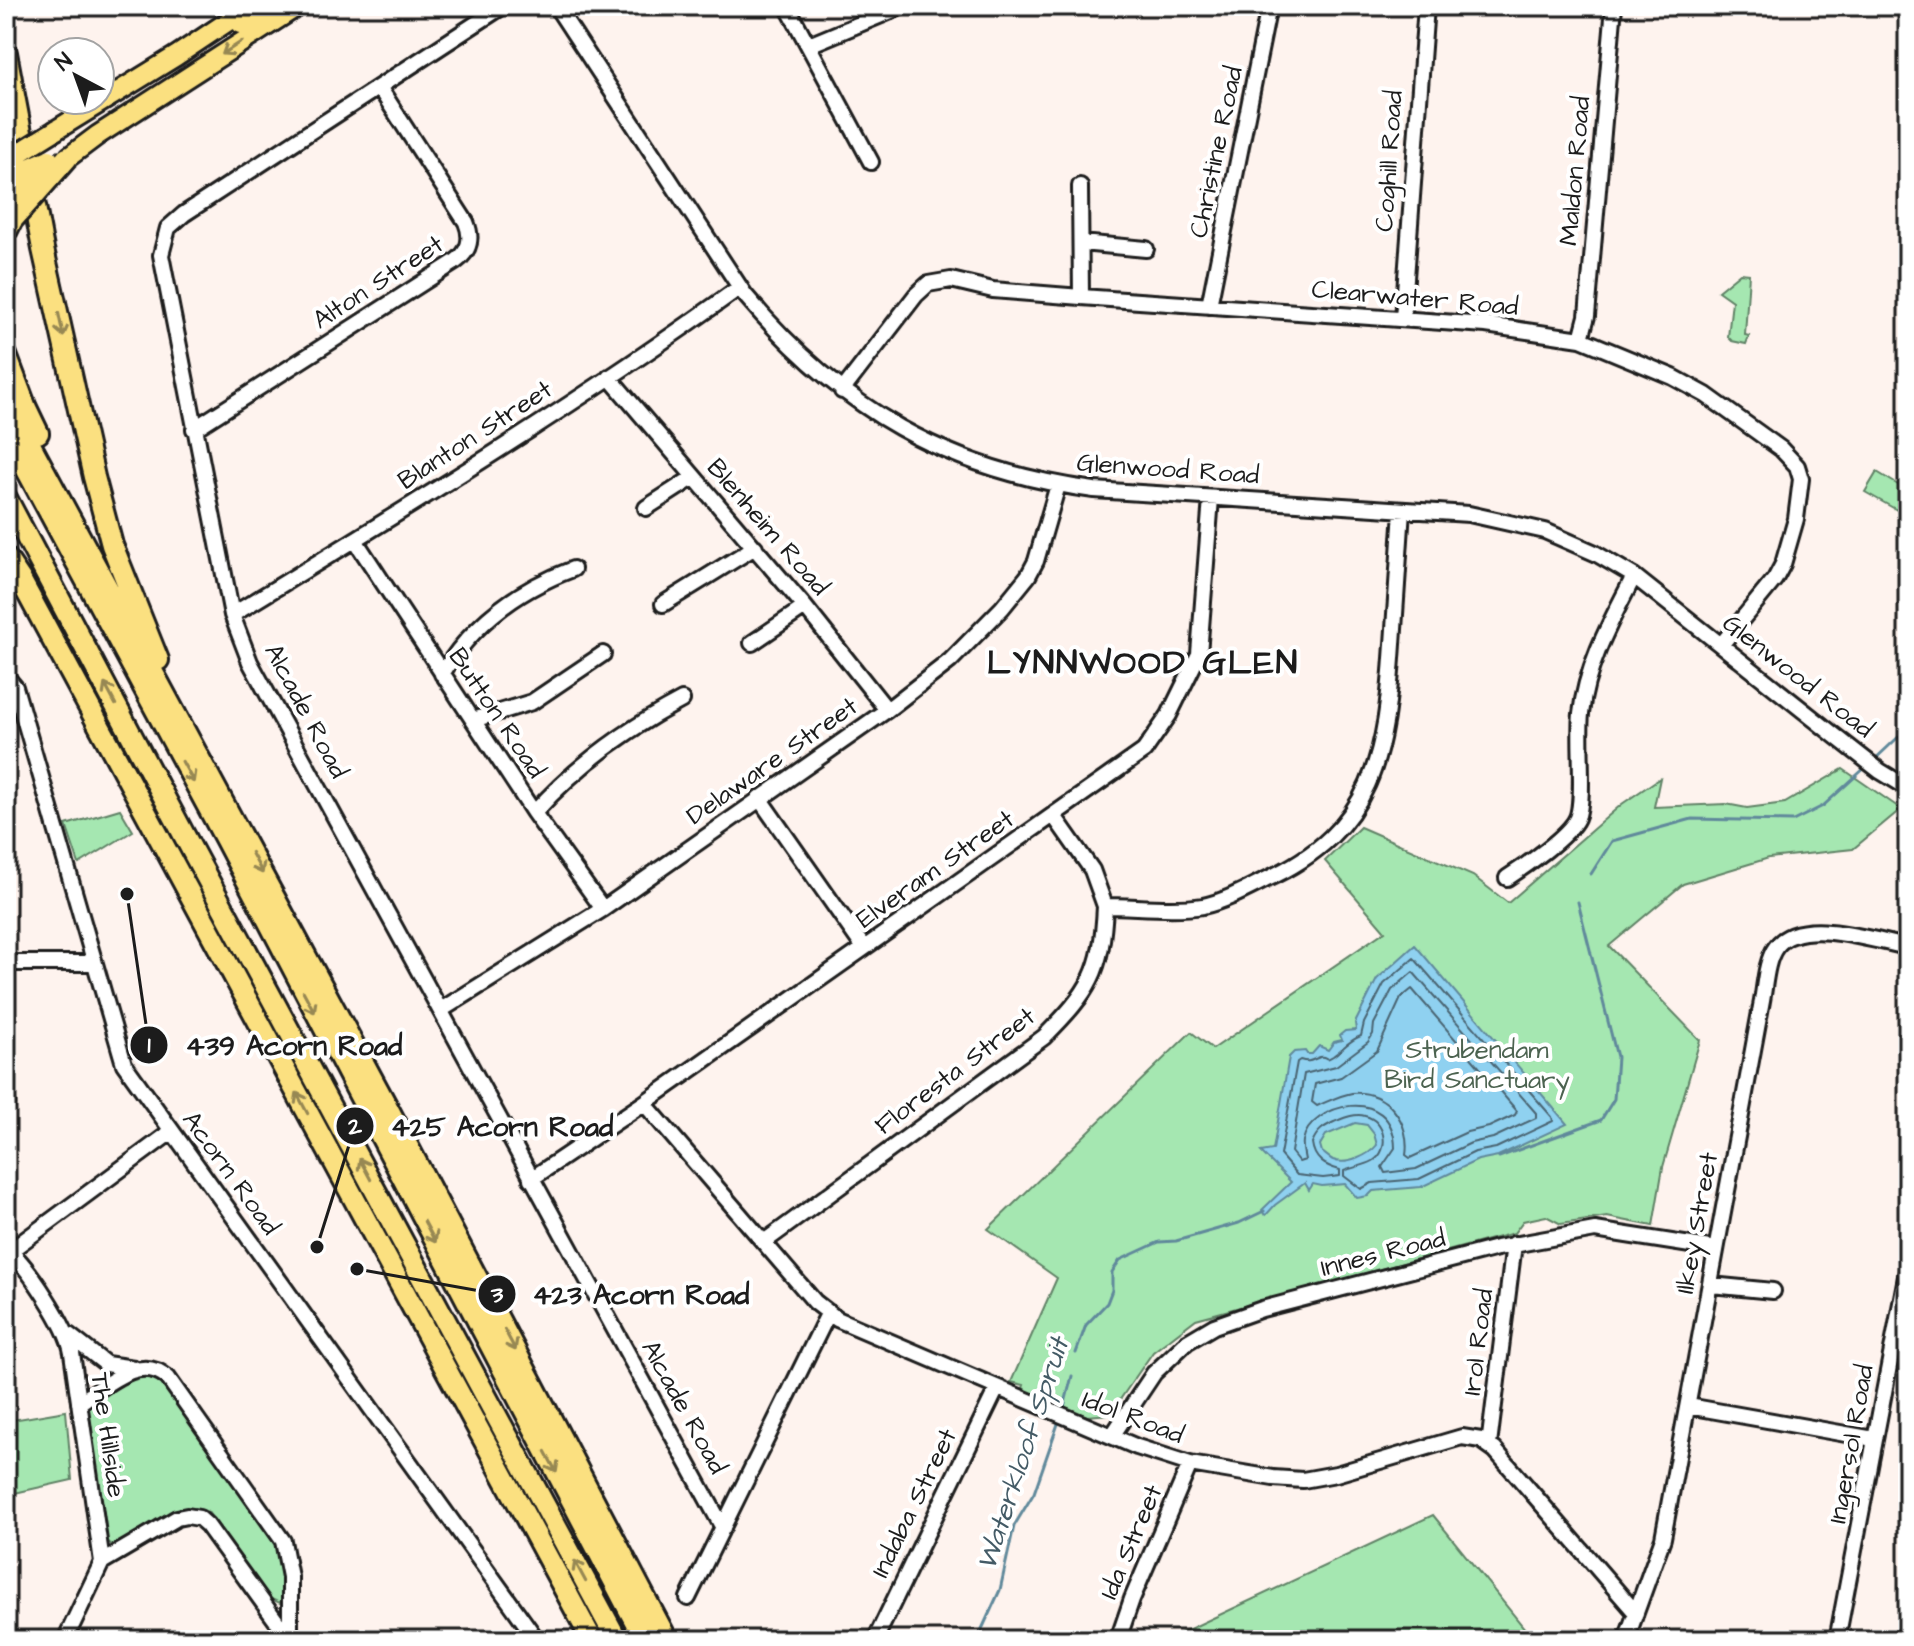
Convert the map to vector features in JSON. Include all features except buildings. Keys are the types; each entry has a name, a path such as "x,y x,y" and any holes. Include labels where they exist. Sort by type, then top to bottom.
{"highway":[{"path":"6,53 43,249 112,545 163,673 241,833"},
{"path":"6,232 12,220 69,155"},
{"path":"6,355 26,408 152,672"},
{"path":"6,378 26,408"},
{"path":"6,400 241,833 667,1640"},
{"path":"6,431 226,840 645,1640"},
{"path":"6,498 617,1640"},
{"path":"6,515 104,738"},
{"path":"6,558 592,1640"},
{"path":"622,1550 679,1640"}],"main road":[{"path":"6,161 251,6"},
{"path":"176,56 274,6"},
{"path":"8,197 298,6"},
{"path":"6,174 69,155"}],"street":[{"name":"Alcade Road","path":"503,6 184,214 168,228 161,255 232,615 250,662 723,1528"},
{"name":"Glenwood Road","path":"556,6 740,287 776,332 842,391 889,423 946,452 1058,485 1469,514 1518,524 1574,543 1634,576 1880,771 1908,788"},
{"path":"787,6 871,162"},
{"path":"809,45 903,6"},
{"name":"Christine Road","path":"1209,306 1269,6"},
{"name":"Coghill Road","path":"1403,319 1426,6"},
{"name":"Maldon Road","path":"1581,339 1587,316 1614,6"},
{"name":"Alton Street","path":"194,429 455,262 467,250 470,239 466,222 379,87"},
{"path":"1080,186 1081,297"},
{"path":"1081,243 1146,249"},
{"name":"Clearwater Road","path":"842,391 916,295 928,284 951,280 993,290 1486,325 1581,339 1673,377 1706,395 1781,449 1798,469 1801,494 1786,557 1775,579 1721,645"},
{"name":"Blanton Street","path":"232,615 609,377 740,287"},
{"name":"Blenheim Road","path":"609,377 755,547 887,710"},
{"path":"646,508 694,477"},
{"name":"Delaware Street","path":"441,1010 603,909 887,710 968,643 1028,576 1036,561 1058,485"},
{"name":"Elveram Street","path":"531,1179 1144,751 1158,733 1193,670 1201,640 1211,498"},
{"path":"1054,816 1092,870 1105,906 1197,907 1222,900 1302,862 1357,806 1374,771 1387,719 1402,510"},
{"name":"Button Road","path":"355,540 534,813 603,909"},
{"path":"663,604 755,547"},
{"path":"442,674 462,644 499,608 551,577 573,569"},
{"path":"1507,878 1565,832 1578,816 1581,799 1579,735 1583,700 1593,664 1634,576"},
{"path":"752,643 805,607"},
{"path":"473,720 532,702 603,654"},
{"name":"Acorn Road","path":"6,676 15,687 124,1064 537,1640"},
{"path":"534,813 550,795 613,742 682,700"},
{"path":"759,798 864,948"},
{"name":"Floresta Street","path":"764,1242 1044,1037 1083,994 1094,975 1102,948 1105,906"},
{"name":"Ilkey Street","path":"1626,1640 1663,1538 1766,980 1775,949 1790,936 1810,930 1908,947"},
{"path":"6,963 94,963"},
{"name":"Idol Road","path":"644,1103 828,1314 1154,1454 1190,1464 1303,1480 1344,1472 1462,1437 1489,1445"},
{"path":"8,1250 171,1132"},
{"name":"Innes Road","path":"1112,1436 1159,1368 1187,1342 1214,1326 1284,1303 1514,1244 1602,1230 1716,1249"},
{"name":"Irol Road","path":"1489,1445 1514,1244"},
{"name":"The Hillside","path":"8,1250 54,1310 68,1335 102,1562"},
{"name":"Ingersol Road","path":"1840,1637 1874,1439 1901,1339 1908,1266"},
{"path":"1711,1285 1773,1291"},
{"path":"688,1598 828,1314"},
{"path":"68,1335 106,1364 151,1368 168,1378 278,1532 289,1563 290,1640"},
{"path":"79,1403 138,1368"},
{"name":"Indaba Street","path":"875,1640 997,1388"},
{"path":"1688,1406 1874,1439"},
{"path":"1489,1445 1636,1613"},
{"name":"Ida Street","path":"1120,1640 1132,1599 1190,1464"},
{"path":"65,1640 102,1562 177,1518 187,1516 199,1518 219,1539 290,1640"}],"green space":[{"path":"1740,273 1749,274 1745,335 1749,336 1746,344 1728,337 1732,301 1718,291"},
{"path":"1877,472 1908,491 1908,507 1904,514 1865,492"},
{"name":"Strubendam Bird Sanctuary","path":"1843,769 1901,809 1853,849 1769,858 1683,884 1609,946 1700,1040 1663,1167 1653,1226 1607,1217 1561,1224 1546,1216 1523,1221 1514,1233 1196,1319 1153,1352 1110,1414 1087,1416 1022,1392 1024,1385 1011,1382 1057,1278 988,1229 1191,1032 1213,1049 1385,931 1325,861 1360,827 1473,876 1508,903 1622,804 1660,778 1654,807 1726,804 1747,808 1785,803"},
{"path":"120,809 133,831 79,864 66,825"},
{"path":"142,1375 154,1376 168,1386 282,1550 287,1590 280,1603 269,1598 208,1512 181,1509 126,1542 113,1546 106,1540 84,1419 86,1407 126,1380"},
{"path":"66,1411 72,1480 6,1495 6,1421"},
{"path":"1433,1515 1534,1640 1166,1640"}],"water":[{"path":"1415,945 1567,1124 1421,1187 1373,1191 1368,1196 1357,1198 1345,1184 1313,1184 1309,1190 1305,1183 1266,1215 1262,1210 1291,1182 1261,1152 1273,1150 1289,1057 1294,1052 1312,1054 1319,1046 1328,1050 1334,1042 1342,1040 1340,1035 1345,1031 1356,1030 1355,1023 1377,979","holes":["1355,1123 1367,1125 1377,1145 1363,1156 1351,1161 1339,1161 1322,1152 1320,1145 1326,1135"]}],"waterway":[{"name":"Waterkloof Spruit","path":"1873,761 1908,728"},
{"name":"Waterkloof Spruit","path":"1591,874 1612,841 1692,819 1793,821 1823,806 1867,766"},
{"name":"Waterkloof Spruit","path":"1499,1157 1601,1120 1614,1099 1617,1057 1578,902"},
{"name":"Waterkloof Spruit","path":"1076,1353 1086,1325 1107,1303 1112,1290 1112,1272 1120,1260 1159,1242 1176,1241 1239,1223 1264,1211"},
{"name":"Waterkloof Spruit","path":"1063,1411 1072,1376"},
{"name":"Waterkloof Spruit","path":"977,1640 1000,1590 1014,1526 1034,1493 1060,1418"}],"place":[{"name":"439 Acorn Road","path":"127,894"},
{"name":"425 Acorn Road","path":"317,1247"},
{"name":"423 Acorn Road","path":"357,1269"}],"district":[{"name":"LYNNWOOD GLEN","path":"1143,663"}]}
